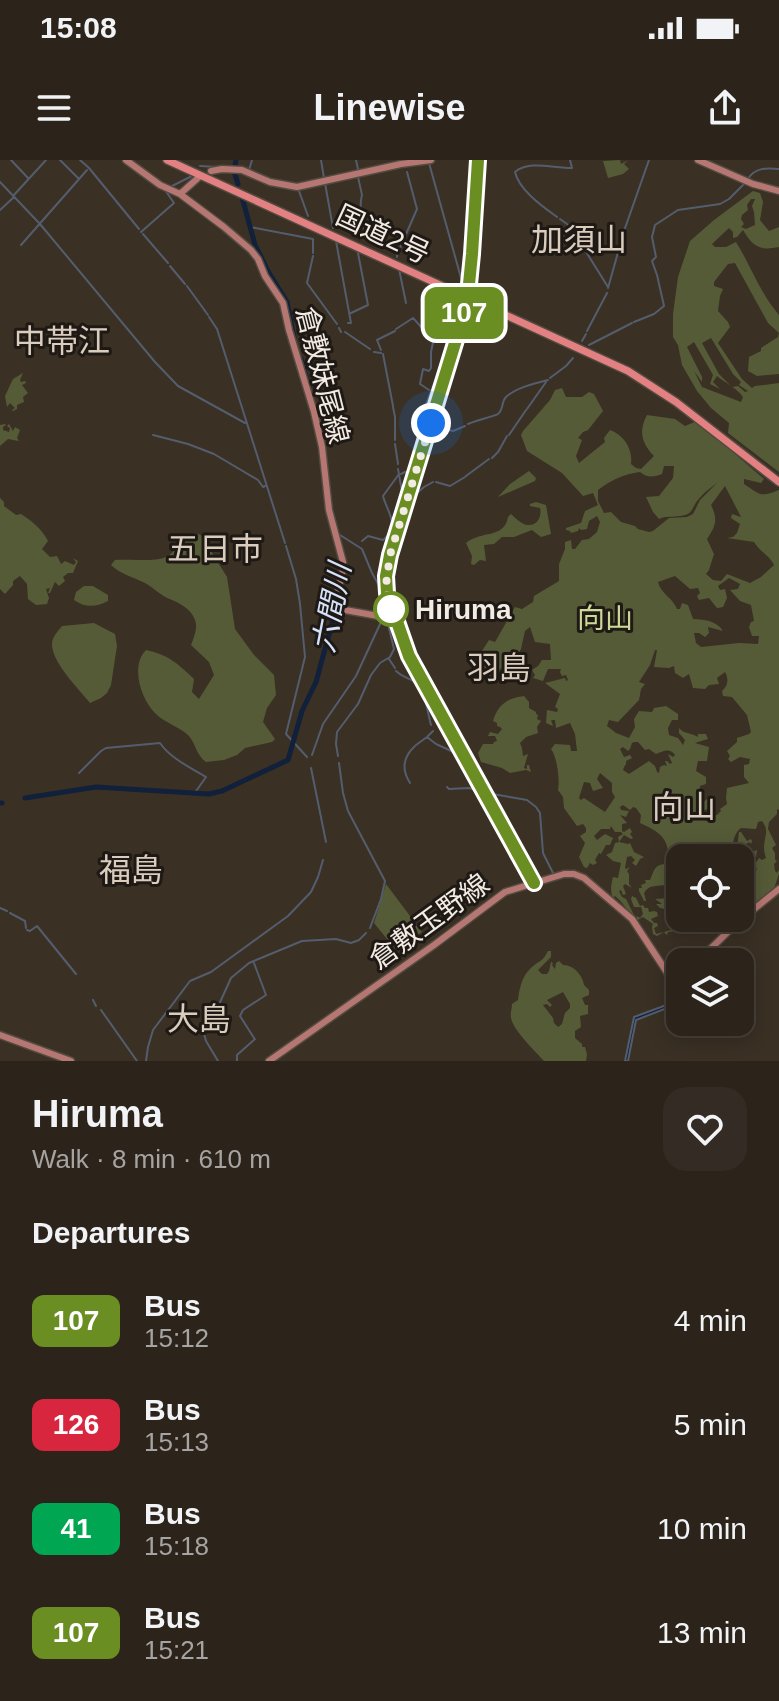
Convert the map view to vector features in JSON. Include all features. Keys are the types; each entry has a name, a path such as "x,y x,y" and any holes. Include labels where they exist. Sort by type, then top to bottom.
{"highway":[{"name":"国道2号","path":"167,160 616,361 655,383 717,427 779,480"},
{"name":"国道2号","path":"176,160 468,295"}],"main road":[{"name":"倉敷妹尾線","path":"126,160 160,185 180,194 253,252 280,297 317,426 329,510 343,565 336,608 392,619"},
{"path":"211,171 235,169 250,172 270,182 297,187 431,160"},
{"path":"478,160 468,295 462,323 390,555 386,585 392,619 409,656 534,883"},
{"path":"698,160 753,184 779,191"},
{"path":"180,194 198,178"},
{"name":"倉敷玉野線","path":"269,1061 503,894 570,874 588,880 635,922 666,966"},
{"path":"711,948 779,889"},
{"path":"0,1035 71,1061"}],"green space":[{"path":"620,160 621,164 628,160 624,164 629,169 608,178 603,161"},
{"path":"753,191 760,193 763,202 760,220 769,231 779,227 779,247 758,246 743,230 733,238 729,228 712,244 726,247 736,242 766,298 779,315 779,333 768,323 735,263 728,264 714,282 714,286 723,289 718,311 730,327 718,343 742,379 752,388 779,383 779,472 728,433 729,423 697,391 682,365 673,337 678,277 690,241","holes":["751,199 755,199 752,206 755,225 746,229 741,227 744,224 741,219","711,338 741,382 739,385 748,391 738,386 732,387 743,397 741,402 702,387 694,371 702,382 702,377 687,347 694,342 713,375 710,384 720,389 713,382 717,376 731,386 719,374 702,343"]},
{"path":"779,333 779,374 757,376 748,371 749,357 778,337"},
{"path":"23,373 20,380 25,381 22,385 28,393 23,397 24,402 13,411 15,408 10,403 7,407 5,396 13,379"},
{"name":"向山","path":"562,388 566,397 582,397 589,392 594,394 603,411 578,438 582,440 576,456 579,463 605,442 604,438 610,430 623,439 629,448 631,464 641,469 654,456 643,437 647,415 675,419 685,426 697,421 764,479 761,483 744,479 744,484 761,494 779,490 779,810 769,822 768,829 776,845 772,848 777,861 775,871 777,873 779,870 779,874 771,897 754,908 754,870 757,870 754,867 754,858 755,864 759,858 766,858 766,831 762,821 758,822 756,829 741,828 733,844 666,844 654,830 640,823 641,815 636,808 630,810 623,805 621,810 629,811 626,817 620,815 627,823 622,824 622,831 630,828 633,838 624,835 619,842 621,832 615,832 611,826 610,829 601,829 594,836 597,840 605,834 613,838 610,845 599,853 595,860 597,863 584,867 579,857 585,843 580,836 586,828 583,824 577,826 564,808 551,749 555,744 570,745 571,751 577,751 575,734 570,723 556,728 555,720 551,720 553,726 546,723 547,710 557,712 555,707 560,694 545,683 568,680 566,675 562,676 561,669 548,669 543,681 533,678 532,670 542,660 551,660 550,644 535,642 530,627 525,631 521,649 512,665 505,671 502,668 499,670 501,676 484,678 478,675 475,662 489,640 495,642 515,607 522,609 533,602 534,596 559,581 559,564 565,542 571,540 572,549 575,549 582,540 589,539 597,532 600,522 597,516 589,521 587,529 579,528 571,533 566,530 581,523 585,511 598,505 593,493 583,496 562,473 527,451 521,435 555,390","holes":["664,466 674,466 673,478 659,496 646,497 659,519 688,514 702,495 718,482 700,500 693,514 669,518 653,531 621,522 611,512 604,513 598,501 598,490 603,486 634,473 662,474","725,486 741,517 732,514 731,518 740,524 737,533 727,538 754,542 774,565 750,583 727,574 721,581 713,580 706,574 714,554 707,539 715,522 711,505","675,576 690,589 698,588 699,600 709,598 717,608 723,607 727,598 725,589 720,590 718,586 729,578 740,584 738,589 730,590 740,601 751,605 754,621 749,627 752,636 759,636 758,644 701,647 696,643 694,633 705,637 709,633 708,627 723,631 714,623 693,619 688,605 682,603 677,609 658,582","655,650 654,667 674,666 675,673 683,678 689,674 693,688 705,689 709,685 719,684 717,678 725,672 727,682 723,696 732,697 747,715 751,732 737,738 737,742 727,751 731,762 740,757 750,759 749,764 744,765 744,777 749,783 727,788 727,804 717,815 712,815 710,822 699,818 698,813 710,808 708,798 698,807 700,786 706,784 706,777 696,771 698,761 707,761 709,747 695,743 708,739 706,734 698,734 698,737 679,728 685,740 683,745 678,738 669,735 668,728 672,720 678,720 678,714 666,706 654,708 652,712 639,711 629,738 607,726 609,720 618,722 639,700 645,684 639,682","634,742 656,754 673,753 673,757 668,754 672,763 665,761 667,766 660,767 659,773 649,761 629,774 623,770 626,761 632,758 630,755 624,757 620,749 623,747 628,751","600,773 612,783 615,797 605,812 579,798 584,782 590,783 593,791 603,788 597,779"]},
{"path":"5,424 3,430 9,432 9,424 13,431 15,427 20,430 19,441 8,439 0,446 0,425"},
{"path":"529,471 536,478 535,481 498,497 510,484"},
{"path":"0,498 4,506 16,515 21,514 40,529 48,541 42,549 50,557 57,556 61,564 65,561 74,565 76,562 73,558 78,561 73,573 63,577 65,581 59,586 55,582 50,593 50,588 46,589 47,604 36,605 28,599 27,584 20,576 5,594 0,589"},
{"path":"530,504 546,505 551,534 541,537 532,530 514,537 502,537 494,544 484,545 486,561 471,564 472,556 466,543 502,529 511,514 525,524 534,524 540,517 540,508"},
{"path":"195,533 201,535 227,577 235,629 274,675 276,695 267,708 263,722 275,739 272,742 245,748 224,760 206,762 189,736 151,708 142,692 138,674 141,657 146,650 161,654 194,679 192,692 199,699 214,675 209,662 191,645 196,629 193,616 182,605 111,565 115,560 162,559"},
{"path":"84,586 93,586 108,595 108,601 91,606 74,600 76,592"},
{"path":"94,623 115,634 117,646 111,685 107,693 90,703 60,666 52,643 62,626"},
{"path":"524,696 529,708 536,712 537,719 541,721 537,727 538,733 520,743 523,756 528,754 524,768 527,769 529,765 531,772 510,773 481,762 478,753 483,744 497,741 495,736 488,736 490,732 498,734 502,729 493,721 498,711 513,698"},
{"name":"向山","path":"739,832 747,841 751,839 751,844 738,844"},
{"name":"向山","path":"615,843 630,843 634,852 644,857 636,866 631,856 627,857 625,868 630,867 627,871 632,888 625,884 626,894 619,891 622,897 636,919 643,914 641,907 634,907 632,896 649,912 657,912 658,916 651,919 658,926 654,928 656,934 666,931 667,935 664,932 657,936 653,934 653,924 643,917 636,921 615,896 613,898 613,877 618,878 621,863 606,855 612,852"},
{"name":"向山","path":"666,864 666,883 648,888 644,901 639,888 646,883 645,880 650,880 660,865"},
{"path":"386,884 422,932 396,950 374,923"},
{"name":"向山","path":"666,898 666,909 660,908 656,904 662,904 655,899"},
{"path":"551,951 551,957 538,970 542,974 547,974 551,962 555,969 559,961 578,972 589,990 589,995 582,998 588,1005 588,1014 580,1016 581,1027 575,1031 575,1038 585,1047 586,1061 544,1061 513,1023 512,1004 518,1000 523,979","holes":["563,992 570,1004 558,1027 543,1005 550,1007 552,1005 547,1000"]}],"water":[{"path":"666,1005 666,1008 636,1020 628,1061 625,1061 634,1017"}],"waterway":[{"path":"11,160 28,178"},
{"path":"14,195 46,160"},
{"path":"60,160 79,179"},
{"path":"80,160 139,229"},
{"name":"六間川","path":"236,160 234,171 238,184"},
{"path":"249,170 252,160"},
{"path":"321,160 324,178"},
{"path":"356,160 358,169"},
{"path":"557,217 526,191 515,172 534,165 572,168 570,160"},
{"path":"608,288 649,160"},
{"path":"429,163 463,285"},
{"path":"200,166 218,167"},
{"path":"748,179 758,170 779,169"},
{"path":"21,245 87,170"},
{"path":"400,248 417,209 407,172"},
{"path":"172,186 192,176"},
{"path":"358,177 367,240"},
{"path":"0,182 40,224 178,386 245,423"},
{"path":"325,183 333,228"},
{"path":"634,322 664,306 652,261 656,257 652,237 655,225 678,210 720,204 745,183"},
{"path":"141,232 174,203 165,190"},
{"path":"299,191 308,216"},
{"path":"0,210 14,197"},
{"name":"六間川","path":"242,197 255,245 287,302 294,338"},
{"path":"560,219 576,236"},
{"path":"250,227 313,239 313,253"},
{"path":"143,234 168,263"},
{"path":"578,239 608,287"},
{"path":"336,241 351,323 348,323"},
{"path":"351,313 368,305 358,253"},
{"path":"313,256 307,283 337,324"},
{"path":"170,266 185,284"},
{"path":"399,269 406,303"},
{"path":"187,286 208,315"},
{"path":"587,331 607,293"},
{"path":"418,430 463,302"},
{"path":"209,317 217,329 285,543"},
{"path":"396,329 413,318 425,331"},
{"path":"589,345 632,323"},
{"path":"339,328 341,332"},
{"path":"381,350 377,340 395,331"},
{"path":"345,332 370,349"},
{"path":"427,334 433,342 431,368 429,371 423,369 420,384 429,390"},
{"path":"582,341 586,334"},
{"path":"374,352 381,353"},
{"path":"383,354 393,406"},
{"path":"550,378 573,358"},
{"name":"六間川","path":"301,359 307,380"},
{"path":"468,424 498,414 504,399 515,391 548,380"},
{"path":"527,409 546,382"},
{"path":"393,407 395,440"},
{"path":"509,435 526,410"},
{"path":"433,425 453,431 465,426"},
{"path":"419,434 422,441"},
{"path":"153,435 214,454 265,486"},
{"path":"492,458 507,436"},
{"path":"395,444 398,464"},
{"path":"466,476 489,459"},
{"path":"398,469 404,503"},
{"path":"362,541 368,536 383,540 391,529 391,518 383,496 399,474"},
{"path":"401,474 413,474"},
{"path":"436,482 450,486 465,477"},
{"path":"409,500 433,482"},
{"path":"340,535 362,549 386,598"},
{"path":"286,546 296,579 305,657 286,734 307,757"},
{"path":"383,613 384,599"},
{"path":"338,756 337,732 358,704 371,675 394,649 388,604"},
{"name":"六間川","path":"25,798 96,787 209,794 288,760 302,711 316,682 337,605"},
{"path":"312,755 323,724 356,676 381,622"},
{"path":"389,659 395,668"},
{"path":"396,671 421,690 431,725"},
{"path":"428,736 433,731"},
{"path":"416,745 427,737 460,755"},
{"path":"79,773 106,748 160,743 175,758 206,777 194,794"},
{"path":"410,783 405,773 405,763 415,746"},
{"path":"468,757 475,762 476,771"},
{"path":"339,763 348,811 385,881 370,928"},
{"path":"311,768 326,842"},
{"path":"447,787 480,791"},
{"path":"487,793 527,800 536,807 540,813 543,853 553,873"},
{"path":"146,1061 153,1030 190,981 211,972 288,916 311,892 323,860"},
{"path":"0,908 7,911"},
{"path":"10,913 25,921 26,928"},
{"path":"27,930 37,926 76,974"},
{"path":"218,1061 206,1041 202,1026 217,1009 231,978 249,963 302,941 336,939 351,943 366,933"},
{"path":"254,963 266,995 243,1010 240,1016 254,1038"},
{"path":"93,1000 96,1006"},
{"path":"101,1010 137,1061"},
{"path":"237,1061 237,1055 255,1039"}],"bus line":[{"name":"107","path":"478,160 467,304 390,555 386,585 389,603 409,656 534,883"}],"place":[{"name":"Hiruma","path":"391,609"}],"district":[{"name":"加須山","path":"579,240"},
{"name":"中帯江","path":"62,341"},
{"name":"五日市","path":"215,549"},
{"name":"羽島","path":"499,668"},
{"name":"向山","path":"684,807"},
{"name":"福島","path":"131,870"},
{"name":"大島","path":"199,1019"}],"route":[{"path":"391,609 386,585 390,555 431,423"}]}
